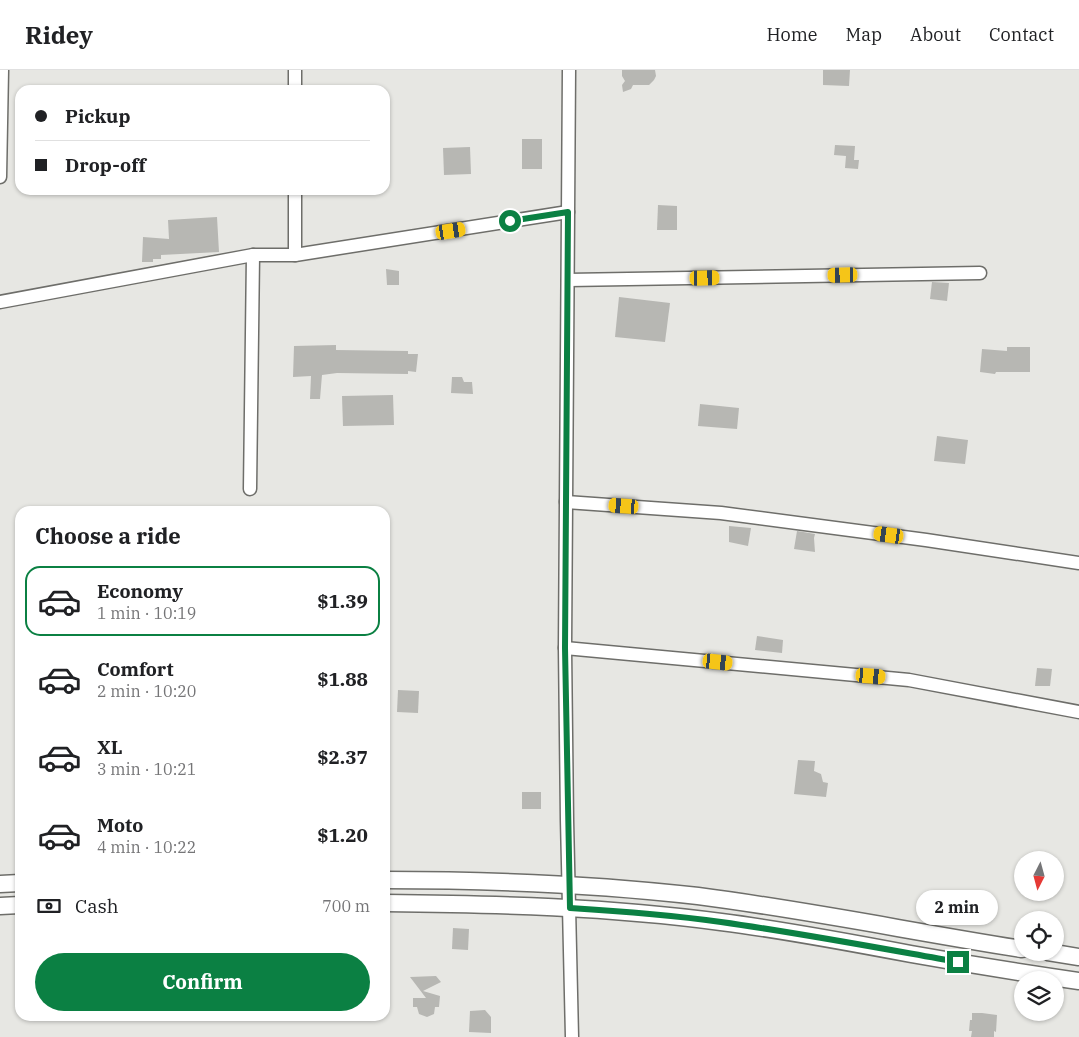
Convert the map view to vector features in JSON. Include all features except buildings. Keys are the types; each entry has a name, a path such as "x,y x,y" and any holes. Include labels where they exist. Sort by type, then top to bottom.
{"main road":[{"path":"390,880 569,885 654,892 739,902 1014,948"},
{"path":"0,884 15,883"},
{"path":"390,903 517,905 670,916 762,928 973,965 1079,981"},
{"path":"0,906 15,905"},
{"path":"1064,955 1079,957"}],"street":[{"path":"0,177 2,70"},
{"path":"295,70 295,85"},
{"path":"569,70 565,648 572,1037"},
{"path":"295,195 295,255"},
{"path":"0,302 253,255 295,255 568,212"},
{"path":"250,488 253,255"},
{"path":"568,280 980,273"},
{"path":"566,502 721,513 916,538 1079,563"},
{"path":"565,648 909,680 1079,712"}],"route":[{"path":"510,221 568,212 565,648 570,908 620,911 721,922 804,934 958,962"}]}
